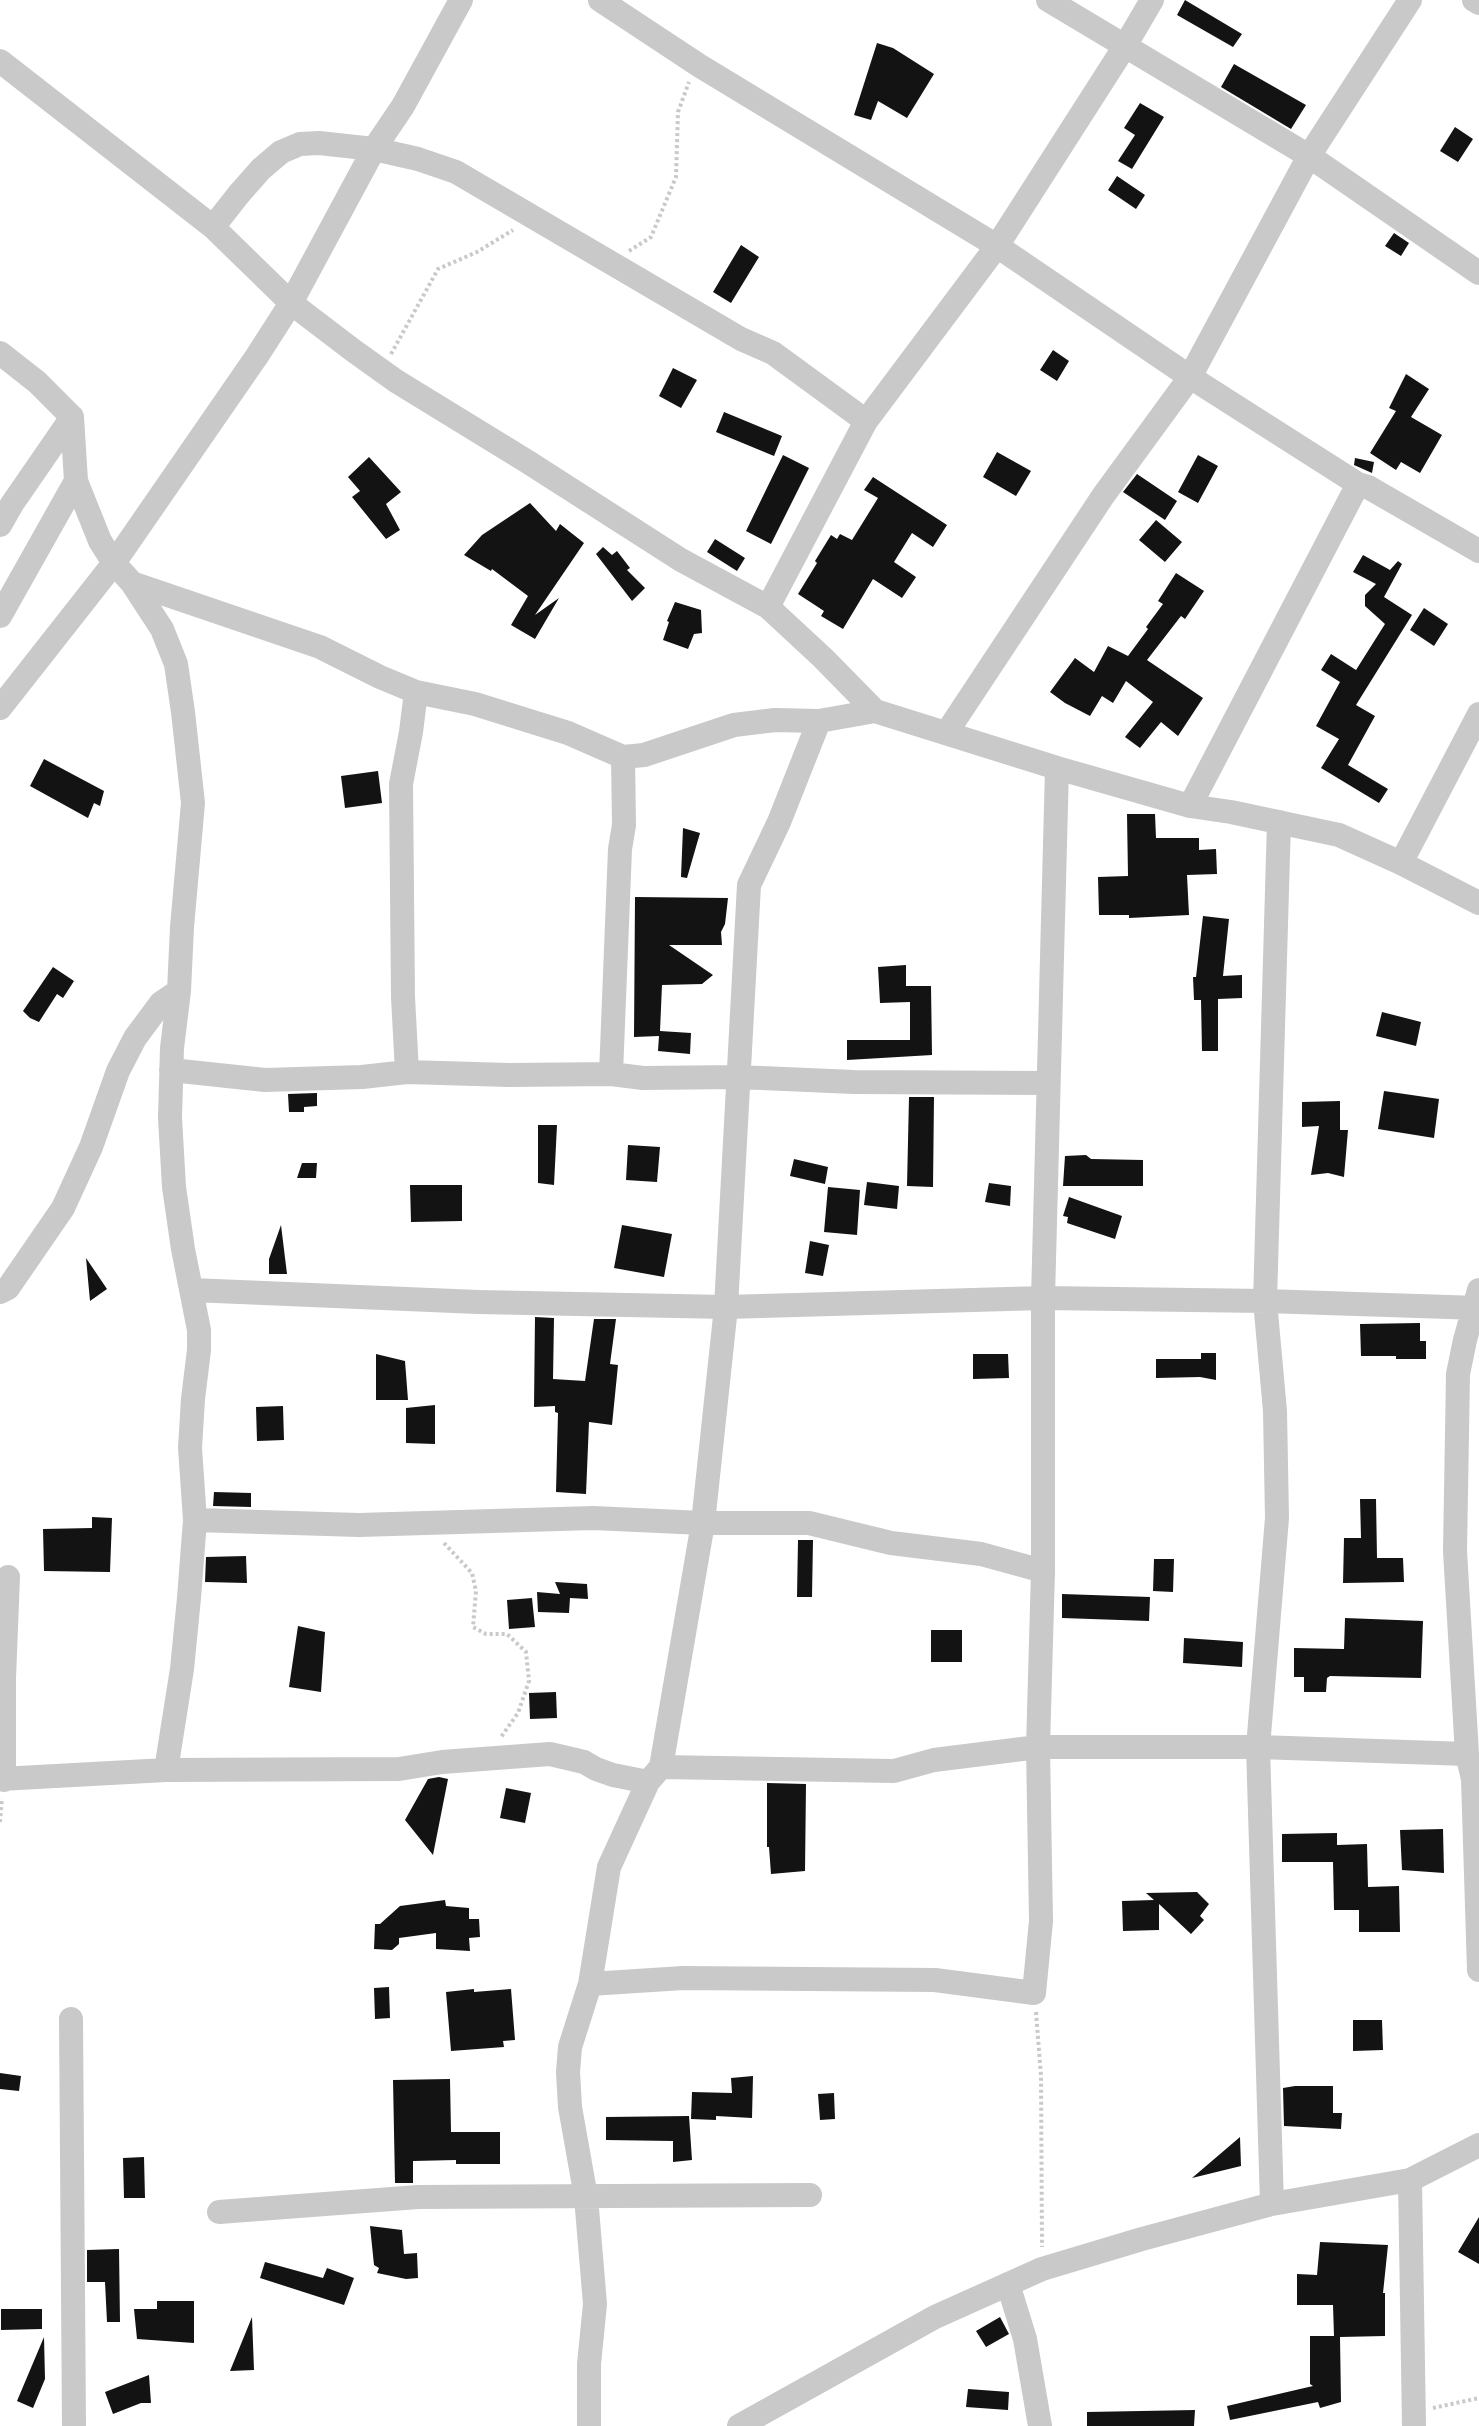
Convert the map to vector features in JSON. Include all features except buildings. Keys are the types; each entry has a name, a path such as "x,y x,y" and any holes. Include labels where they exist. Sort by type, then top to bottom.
{"street":[{"path":"0,708 114,563 196,446 291,303 374,149 403,106 461,0"},
{"path":"600,0 700,66 997,246 1190,377 1358,484 1368,487 1479,551"},
{"path":"1048,0 1309,156 1479,273"},
{"path":"768,607 866,421 997,246 1152,0"},
{"path":"947,732 1103,496 1190,377 1309,156 1410,0"},
{"path":"1474,0 1479,3"},
{"path":"0,61 213,227 291,303 382,370 681,560 768,607 823,657 876,711"},
{"path":"213,227 238,194 281,152 300,144 319,143 374,149 418,159 456,172 741,339 773,353 866,421"},
{"path":"0,353 37,382 72,417 76,481 100,541 114,563 132,583 162,629 176,664 183,712 193,803 171,1070 170,1118 173,1178 183,1249 199,1330 199,1350 192,1399 190,1448 195,1520 182,1669 166,1770"},
{"path":"0,525 72,417"},
{"path":"0,616 76,481"},
{"path":"1190,806 1358,484"},
{"path":"132,583 320,647 380,678 416,692 475,704 568,733 623,758 644,755 734,725 775,720 819,721 876,711 1057,768 1190,806 1339,835 1401,862 1479,903"},
{"path":"407,1072 402,986 401,784 416,692"},
{"path":"1401,862 1479,714"},
{"path":"589,2426 589,2364 595,2304 586,2197 570,2108 568,2072 570,2047 590,1983 609,1867 654,1775 703,1523 726,1307 749,885 779,822 819,721"},
{"path":"611,1074 620,849 624,825 623,758"},
{"path":"590,1983 683,1978 935,1980 1034,1993 1041,1921 1038,1747 1043,1570 1042,1298 1057,768"},
{"path":"1272,2204 1258,1747 1277,1518 1275,1411 1265,1301 1279,822"},
{"path":"0,1292 8,1288 63,1208 91,1147 118,1071 135,1038 160,1004 179,991"},
{"path":"171,1070 265,1080 350,1078 407,1072 509,1075 611,1074 643,1078 738,1077 854,1082 1048,1083"},
{"path":"192,1290 478,1302 726,1307 1042,1298 1477,1302 1458,1374 1455,1551 1467,1754 1476,1779 1479,1970"},
{"path":"195,1520 257,1523 414,1524 593,1518 703,1523 809,1523 891,1543 981,1554 1043,1570"},
{"path":"8,1577 2,1779 166,1770 399,1769 441,1762 550,1754 584,1762 613,1775 654,1775 894,1771 934,1760 1038,1747 1258,1747 1467,1754"},
{"path":"71,2019 74,2426"},
{"path":"739,2426 934,2317 1042,2269 1272,2204 1410,2180 1479,2145"},
{"path":"1410,2180 1414,2420"},
{"path":"219,2212 418,2197 810,2195"},
{"path":"1008,2284 1025,2339 1040,2426"}],"path":[{"path":"610,262 651,237 676,177 678,112 690,80"},
{"path":"382,370 438,269 477,252 534,217"},
{"path":"414,1524 440,1539 472,1573 476,1591 472,1627 486,1634 507,1634 526,1652 529,1681 518,1713 501,1737 472,1760"},
{"path":"1034,1993 1041,2076 1042,2269"},
{"path":"1414,2420 1479,2397"}]}
